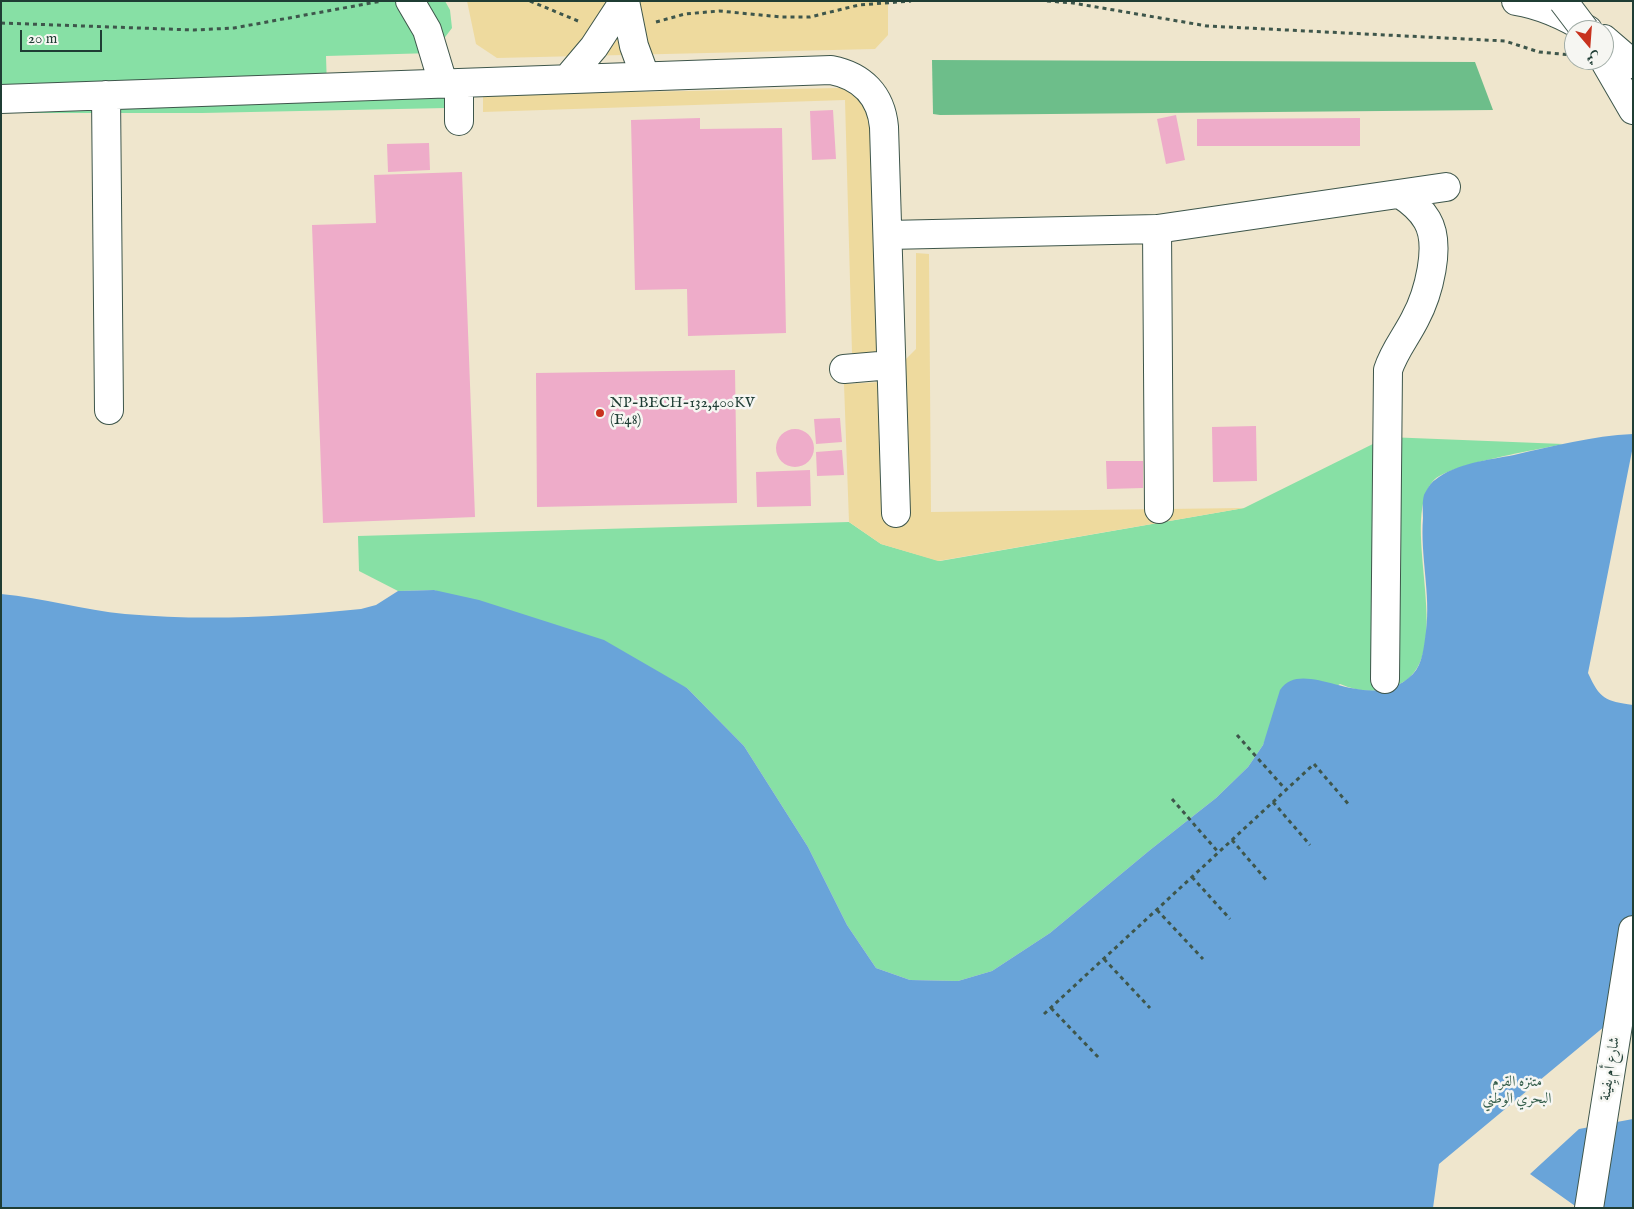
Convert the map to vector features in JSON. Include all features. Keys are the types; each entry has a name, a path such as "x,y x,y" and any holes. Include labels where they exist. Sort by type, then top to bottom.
{"main road":[{"path":"410,1 451,83 458,121"},
{"path":"566,79 618,30 625,1"},
{"path":"1516,1 1528,3 1567,20"},
{"path":"1563,1 1578,20"},
{"path":"618,30 645,76"},
{"path":"1614,48 1633,64"},
{"path":"1,99 831,70 854,77 873,93 883,115 896,513"},
{"path":"1610,70 1633,110"},
{"path":"106,95 109,410"},
{"path":"888,235 1157,229 1446,187"},
{"path":"1385,679 1388,370 1392,358 1415,319 1423,301 1429,281 1434,241 1428,221 1417,205 1400,194"},
{"path":"1157,229 1159,509"},
{"path":"844,369 891,365"},
{"name":"شارع أم يِفينة","path":"1589,1208 1633,930"}],"path":[{"path":"1,23 176,29 234,28 382,1"},
{"path":"530,1 568,18 618,30 685,14 719,11 782,17 810,17 859,5 911,1"},
{"path":"1047,1 1073,3 1207,26 1505,41 1539,52 1564,55"},
{"path":"1238,735 1286,790"},
{"path":"1044,1014 1314,764 1350,806"},
{"path":"1172,799 1219,853"},
{"path":"1273,802 1310,845"},
{"path":"1232,840 1268,882"},
{"path":"1192,877 1230,919"},
{"path":"1157,910 1203,959"},
{"path":"1104,959 1150,1008"},
{"path":"1051,1008 1099,1058"}],"green space":[{"path":"1,1 445,1 450,10 452,28 433,53 326,56 327,88 446,91 447,108 202,113 1,113"},
{"path":"932,60 1475,62 1493,110 940,115 933,114"},
{"path":"1387,437 1563,444 1474,463 1442,475 1433,481 1423,501 1421,528 1427,622 1424,650 1414,672 1395,686 1374,691 1354,689 1340,684 1271,725 1263,745 1248,767 1216,798 1050,933 992,971 958,981 910,980 876,968 847,925 808,847 744,746 687,688 434,590 398,591 359,571 358,536 849,522 881,544 940,561 1244,508"}],"sand":[{"path":"467,1 888,1 888,35 875,49 497,58 476,44"},
{"path":"839,76 879,84 881,348 873,353 852,353 845,100 483,112 483,95 839,88"},
{"path":"916,253 929,254 931,512 1244,508 938,561 881,544 849,522 844,384 883,382 916,349"}],"water":[{"path":"1633,434 1633,446 1588,673 1596,688 1604,697 1616,702 1633,705 1633,1026 1605,1026 1439,1164 1433,1208 1,1208 1,594 125,614 214,618 273,616 361,609 376,605 398,591 434,590 479,600 604,640 687,688 744,746 808,847 847,925 876,968 910,980 958,981 992,971 1050,933 1216,798 1248,767 1263,745 1280,690 1291,681 1305,679 1358,689 1377,690 1395,686 1413,674 1421,660 1426,631 1427,603 1422,532 1423,504 1424,495 1433,481 1443,474 1473,463 1588,439"},
{"path":"1633,1119 1633,1208 1578,1208 1530,1174 1579,1129"}],"building":[{"path":"833,110 836,159 812,160 810,111"},
{"path":"1176,115 1185,160 1166,164 1157,119"},
{"path":"700,118 700,129 782,128 786,333 688,336 687,289 635,290 631,120"},
{"path":"1360,118 1360,146 1197,146 1197,119"},
{"path":"429,143 430,170 388,172 387,144"},
{"path":"462,172 475,517 323,523 312,225 376,223 374,175"},
{"path":"735,370 737,503 537,507 536,373"},
{"path":"840,418 842,442 816,444 814,419"},
{"path":"1256,426 1257,481 1213,482 1212,427"},
{"path":"795,429 802,430 808,435 813,441 813,455 808,461 802,466 795,467 788,466 782,461 777,455 776,448 777,441 782,435 788,430"},
{"path":"842,450 844,475 817,476 816,452"},
{"path":"1106,461 1143,461 1143,488 1107,489"},
{"path":"810,470 811,506 757,507 756,472"}],"place":[{"name":"NP-BECH-132,400KV (E48)","path":"600,413"}],"park label":[{"name":"متنزه القرم البحري الوطني","path":"1517,1092"}]}
